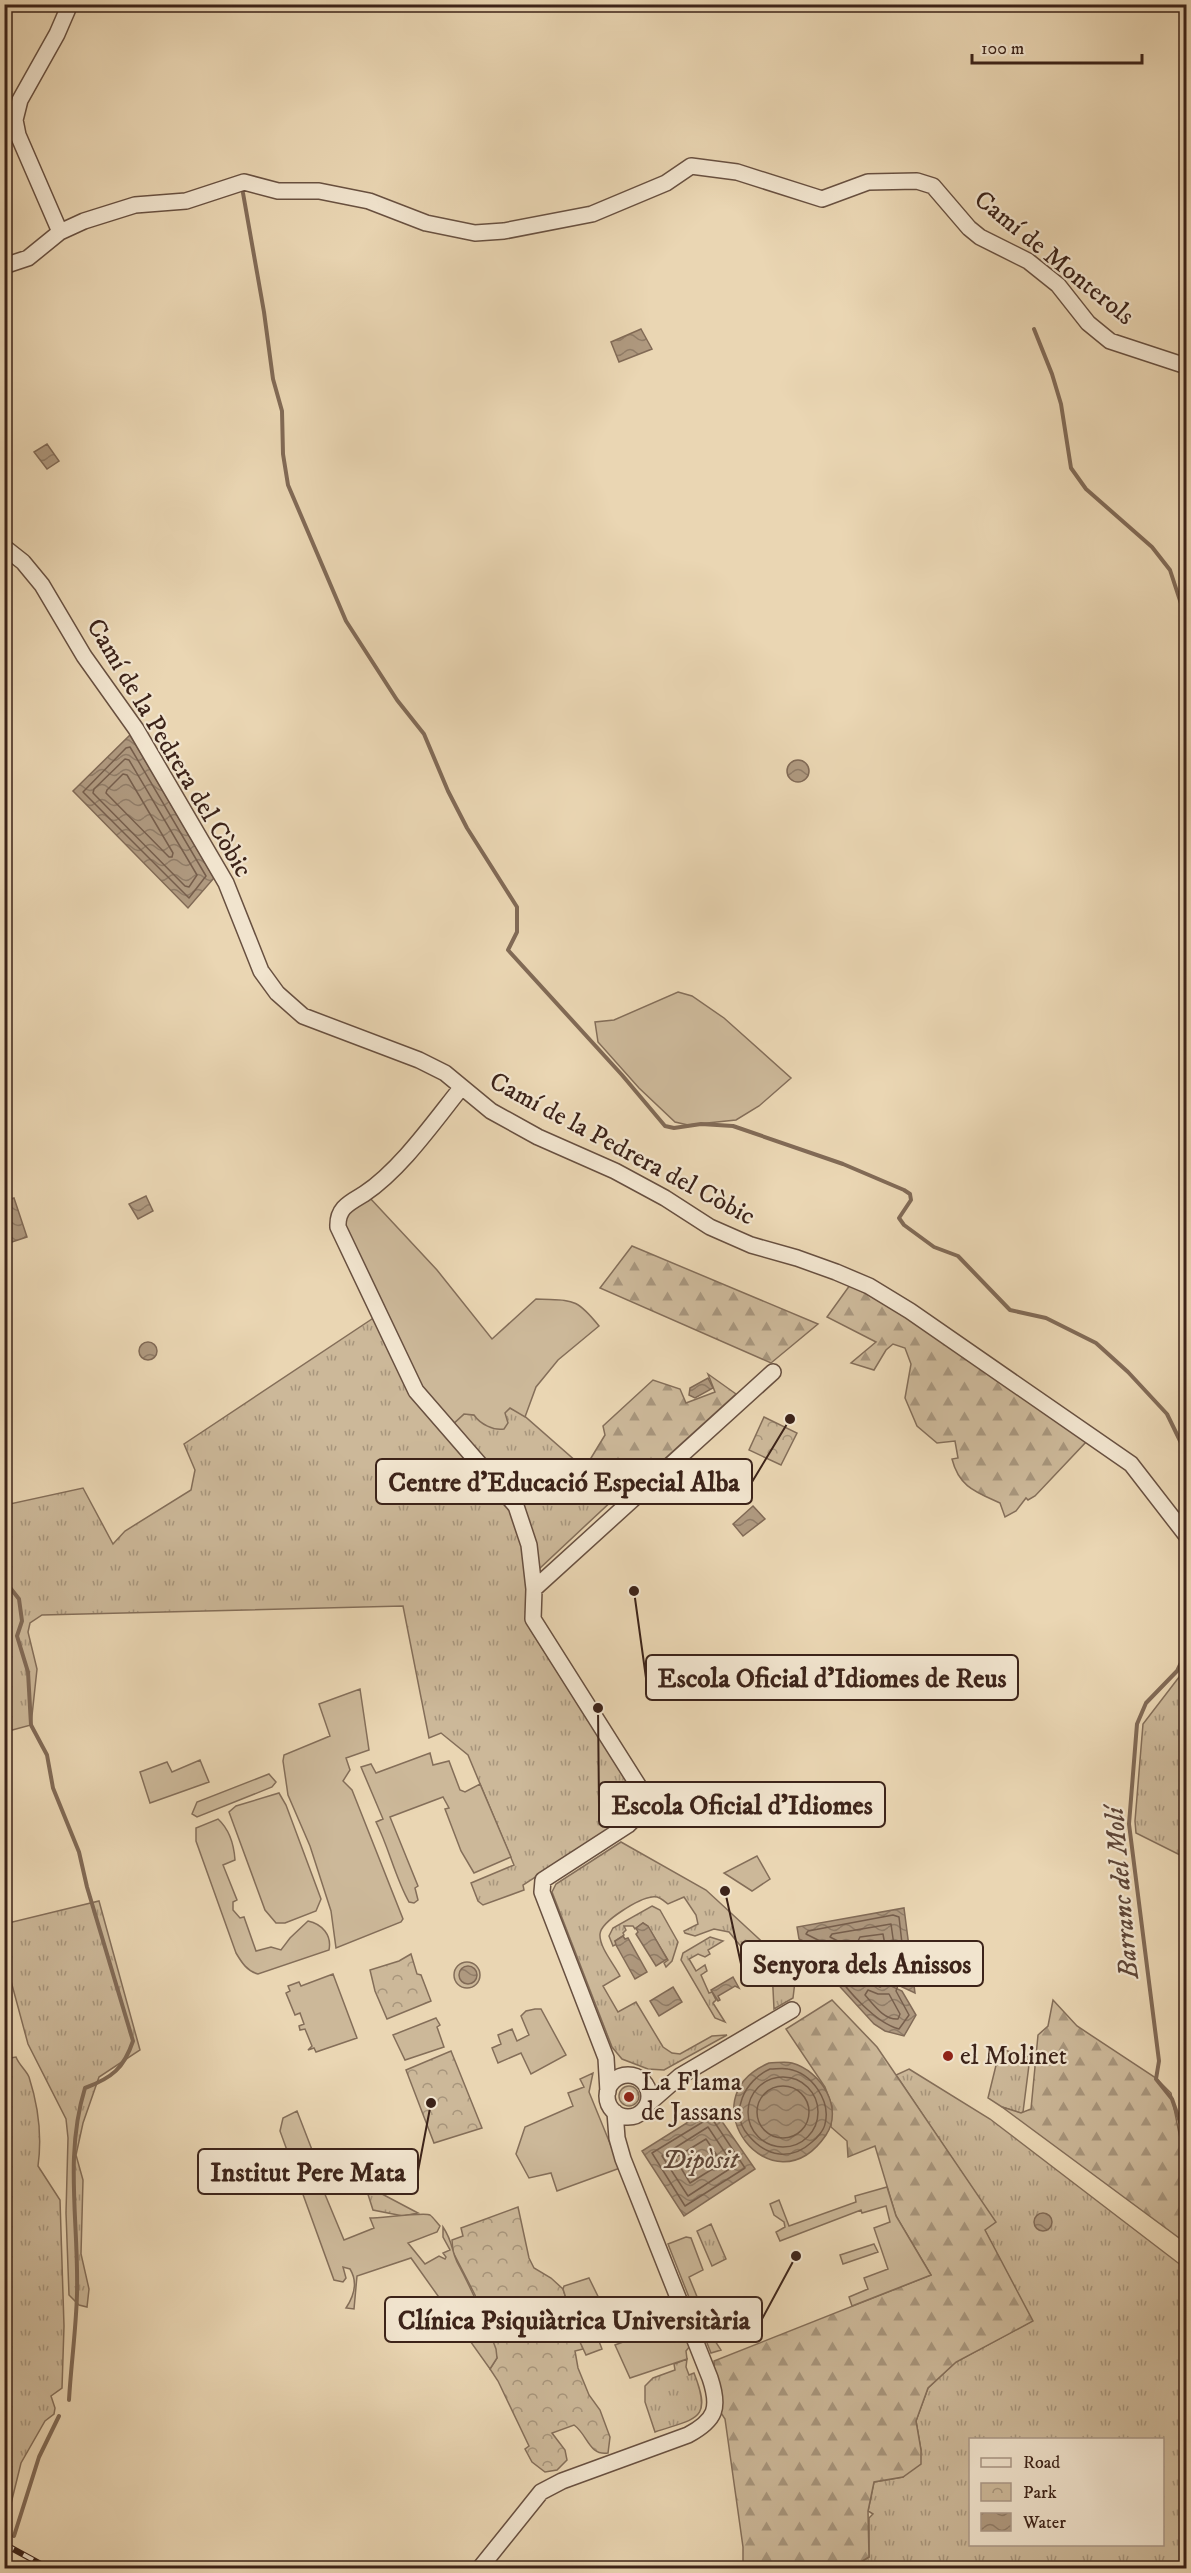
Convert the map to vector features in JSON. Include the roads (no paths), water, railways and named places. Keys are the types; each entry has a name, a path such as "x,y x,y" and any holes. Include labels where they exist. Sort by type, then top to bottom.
{"street":[{"path":"4,266 28,258 60,232 18,135 15,120 20,100 57,34 70,4"},
{"name":"Camí de Monterols","path":"60,232 84,221 135,206 186,201 244,182 278,190 319,191 369,201 426,223 475,232 504,231 592,214 666,183 691,166 737,172 822,200 868,182 917,181 933,186 969,228 980,237 1028,261 1051,279 1088,323 1110,341 1186,366"},
{"name":"Camí de la Pedrera del Còbic","path":"4,547 23,562 42,585 84,656 136,729 226,883 261,970 277,993 303,1016 418,1060 445,1073 491,1111 538,1137 635,1182 710,1227 751,1245 797,1258 869,1286 910,1311 1131,1464 1186,1535"},
{"path":"461,1088 432,1125 385,1176 343,1207 337,1217 338,1227 416,1391 516,1506 529,1545 534,1589 533,1619 643,1793 642,1806 637,1817 543,1880 542,1892 606,2058 609,2102 615,2112 617,2138 716,2395 714,2413 702,2428 562,2481 541,2492 480,2568"},
{"path":"534,1589 773,1372"},
{"path":"615,2112 623,2116 633,2116 643,2111 680,2076 792,2010"},
{"path":"606,2058 628,2075 644,2082 649,2094 648,2104"},
{"path":"608,2092 615,2080 628,2075"},
{"path":"644,2082 680,2076"},
{"path":"627,2166 625,2132 633,2116"}],"water":[{"path":"641,329 652,349 619,362 611,342"},
{"path":"47,444 59,461 47,469 34,452"},
{"path":"130,735 214,878 188,908 73,791"},
{"path":"794,760 802,760 809,767 809,775 802,782 794,782 787,775 787,767"},
{"path":"146,1196 153,1211 138,1219 129,1204"},
{"path":"14,1198 27,1237 6,1244 5,1201"},
{"path":"148,1342 154,1345 157,1351 154,1357 148,1360 142,1357 139,1351 142,1345"},
{"path":"708,1378 713,1388 695,1398 689,1395 690,1388"},
{"path":"753,1506 765,1519 743,1536 733,1524"},
{"path":"904,1908 915,1993 799,1939 797,1927"},
{"path":"643,1923 648,1926 667,1959 656,1966 636,1934 638,1932 636,1928"},
{"path":"623,1936 625,1939 628,1938 647,1972 635,1979 616,1945 615,1941"},
{"path":"801,1944 902,1991 916,2015 904,2036 885,2031 874,2024"},
{"path":"468,1966 474,1969 477,1975 474,1981 468,1984 462,1981 459,1975 462,1969"},
{"path":"733,1977 739,1988 735,1986 718,1996 720,2000 718,2001 711,1990"},
{"path":"673,1987 682,2002 659,2016 650,2001"},
{"name":"Dipòsit","path":"769,2063 792,2063 803,2067 820,2082 831,2102 831,2124 826,2135 805,2156 783,2162 762,2156 746,2142 736,2122 735,2100 745,2080"},
{"name":"Dipòsit","path":"712,2107 755,2169 684,2216 642,2151"},
{"path":"1039,2213 1047,2213 1052,2218 1050,2229 1039,2231 1034,2226 1034,2218"}],"waterway":[{"path":"243,193 273,379 282,411 283,454 288,485 346,621 397,700 424,734 448,791 467,828 517,907 517,932 508,950 622,1075 665,1126 674,1128 701,1124 733,1126 843,1164 904,1190 910,1194 911,1200 899,1218 904,1225 934,1247 958,1256 1010,1310 1046,1318 1096,1343 1128,1372 1167,1414 1186,1453"},
{"path":"1034,329 1061,404 1071,468 1086,489 1152,547 1170,570 1186,619"},
{"path":"4,1580 19,1599 22,1621 17,1636 28,1672 31,1725 47,1755 53,1788 79,1852 87,1887 133,2041 126,2058 116,2071 85,2088 79,2114 74,2165 77,2294 69,2400"},
{"name":"Barranc del Molí","path":"1186,1652 1177,1671 1146,1703 1137,1724 1129,1824 1159,2061 1156,2079 1172,2099 1186,2139"},
{"path":"14,2536 39,2457 59,2416"}],"railway":[{"path":"4,2544 48,2568"}],"place":[{"name":"Centre d'Educació Especial Alba","path":"790,1419"},
{"name":"Escola Oficial d'Idiomes de Reus","path":"634,1591"},
{"name":"Escola Oficial d'Idiomes","path":"598,1708"},
{"name":"Senyora dels Anissos","path":"725,1891"},
{"name":"el Molinet","path":"948,2056"},
{"name":"La Flama de Jassans","path":"629,2097"},
{"name":"Institut Pere Mata","path":"431,2103"},
{"name":"Clínica Psiquiàtrica Universitària","path":"796,2256"}]}
